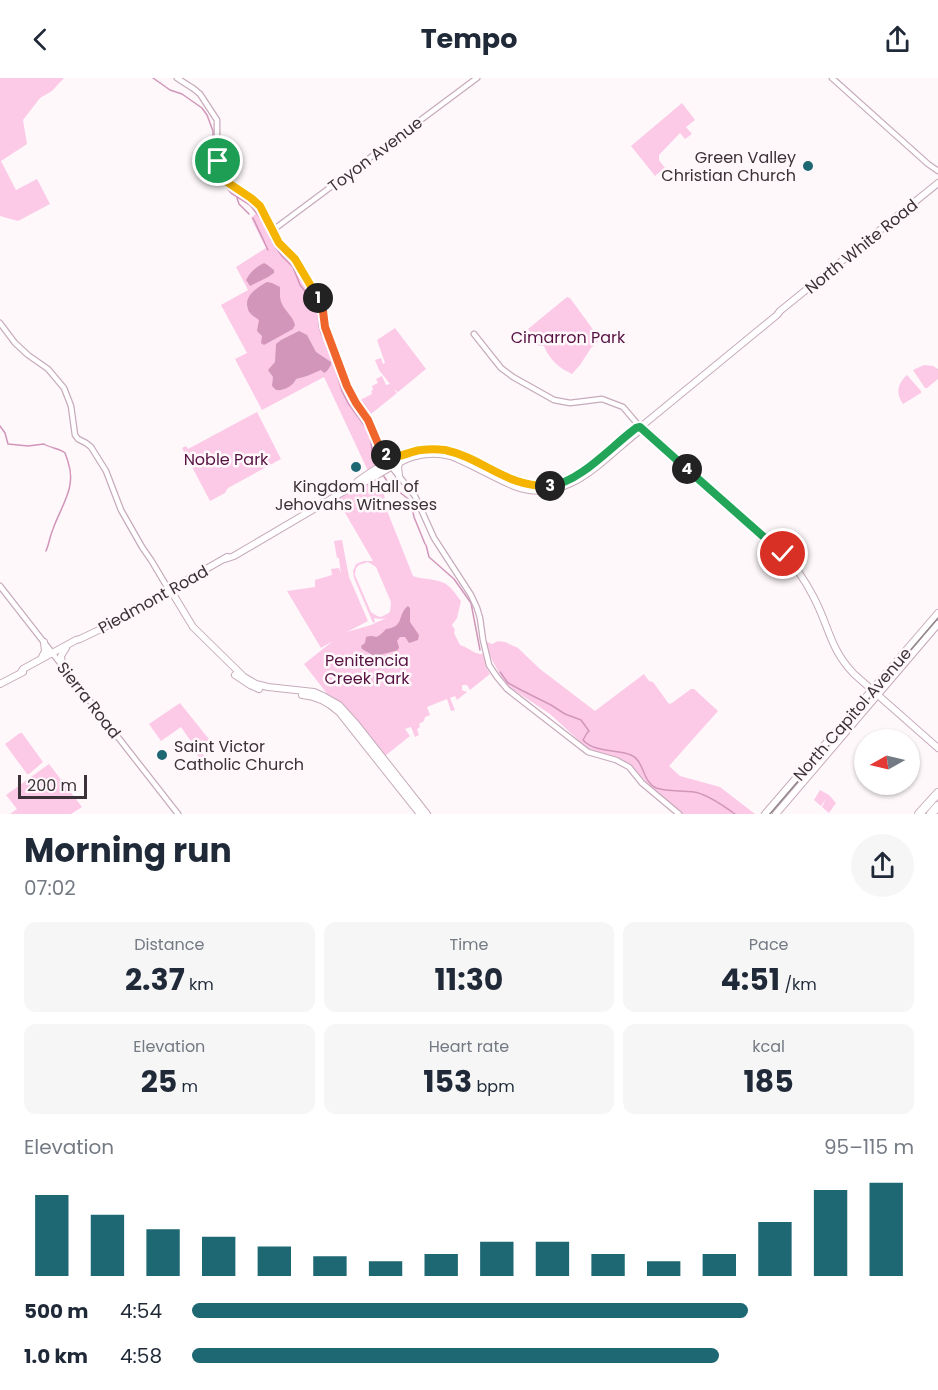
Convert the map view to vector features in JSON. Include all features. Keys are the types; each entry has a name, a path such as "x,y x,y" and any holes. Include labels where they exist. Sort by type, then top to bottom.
{"highway":[{"path":"919,814 938,793"},
{"path":"931,814 938,806"}],"main road":[{"name":"North White Road","path":"386,466 411,452 423,449 441,450 462,456 515,481 532,486 551,486 563,483 578,475 640,427 938,183"},
{"path":"640,427 783,554 814,597 831,642 844,664 938,748"},
{"path":"382,453 390,457 401,458 398,467 399,476"},
{"name":"Piedmont Road","path":"0,684 42,658 66,648 234,556 356,484 360,484 386,466"},
{"path":"169,590 169,595 186,624 241,680 260,690 312,696 330,705 372,744 427,814"},
{"path":"169,590 194,627 244,677 261,686 306,691 325,696 339,705 420,814"},
{"name":"North Capitol Avenue","path":"776,814 938,613"},
{"name":"North Capitol Avenue","path":"765,814 938,624"},
{"name":"Piedmont Road","path":"21,672 25,672 80,639"},
{"path":"42,658 45,651 44,642"},
{"path":"62,666 61,656 66,648"}],"street":[{"path":"177,78 200,94 217,120 217,158 224,178 260,206 279,243 295,259 320,301 325,327 347,386 368,420 386,466 399,476 415,496 428,528 474,602 480,618 488,660 496,677 588,752 616,760 629,767 642,783 679,814"},
{"name":"Toyon Avenue","path":"273,230 477,78"},
{"path":"832,78 937,173"},
{"path":"270,224 281,224"},
{"path":"0,323 15,343 48,369 64,388 71,406 75,435 91,447 106,471 121,510 169,590"},
{"path":"474,334 501,368 554,400 570,403 602,399 623,407 640,427"},
{"name":"Sierra Road","path":"0,586 178,814"}],"green space":[{"path":"0,78 64,78 52,91 40,98 23,120 27,144 1,161 16,190 37,179 50,204 18,221 0,216"},
{"path":"682,103 695,120 686,127 692,134 685,139 680,133 659,155 659,160 665,168 655,176 631,146"},
{"path":"261,209 277,244 294,261 318,302 323,327 343,386 373,437 382,462 368,471 324,377 262,410 235,359 247,353 221,305 248,290 236,267 266,248 251,218"},
{"name":"Cimarron Park","path":"567,297 600,339 572,374 555,363 544,346 539,346 528,329"},
{"path":"395,328 426,369 398,392 394,389 397,393 369,414 360,400 372,394 372,386 378,383 376,379 382,376 386,385 390,384 379,370 375,360 381,358 383,364 385,363 377,340"},
{"path":"924,365 938,369 938,379 927,388 913,370"},
{"path":"907,375 921,393 903,404 899,396 899,388 901,381"},
{"name":"Noble Park","path":"257,412 281,459 228,488 225,493 210,501 182,448 186,446 188,449"},
{"name":"Penitencia Creek Park","path":"379,476 386,508 413,576 440,581 454,591 461,601 457,618 452,625 454,633 460,645 483,654 490,674 470,690 467,685 462,685 462,690 467,692 457,700 455,696 450,698 455,710 451,711 447,699 427,707 430,715 419,724 420,727 417,729 419,735 415,737 411,727 405,729 410,736 385,756 351,713 328,695 304,664 333,641 321,648 287,591 315,587 315,580 332,575 331,569 339,568 341,574 334,541 342,540 349,577 368,621 347,632 371,625 386,618 374,618 373,623 354,578 353,571 356,564 373,561 337,499","holes":["368,562 376,567 391,602 390,612 381,617 371,612 355,575 359,565"]},
{"path":"498,641 518,648 540,669 595,711 644,674 669,704 694,689 718,711 669,766 680,776 720,787 755,814 683,814 652,788 629,764 621,759 587,748 550,714 506,685 486,644"},
{"path":"180,703 212,743 201,752 207,759 203,763 197,755 199,753 181,727 161,741 149,724"},
{"path":"20,733 43,762 29,774 5,744"},
{"path":"49,764 82,807 71,814 10,814 17,809 6,795"},
{"path":"820,790 836,803 829,813 822,807 826,799 821,806 814,800"}],"shaded area":[{"path":"264,263 274,270 274,273 250,286 246,280"},
{"path":"267,282 280,287 281,301 295,325 293,329 264,345 261,343 262,336 257,331 259,320 252,315 247,304 252,292"},
{"path":"299,331 307,335 316,352 331,362 331,365 324,373 321,370 296,379 285,389 276,390 272,386 273,377 268,370 275,362 276,344"},
{"path":"408,606 410,622 419,635 418,640 409,643 405,637 400,637 397,641 398,650 376,657 362,649 361,646 365,643 366,637 377,637 386,629 396,626"}],"waterway":[{"path":"153,78 170,90 182,94 202,108 207,115 213,131 210,167 231,193 250,205 262,220 274,245 293,267 300,285 318,310 321,333 327,343 342,391 370,437"},
{"path":"237,198 239,204 249,214"},
{"path":"253,218 268,250"},
{"path":"0,426 8,444 28,446 44,444 65,453 71,480 46,551"},
{"path":"371,439 372,452 377,466"},
{"path":"383,475 389,484 411,502 414,517 425,544"},
{"path":"426,545 429,557 454,579 471,603 480,650"},
{"path":"500,672 508,683 565,714 581,720 589,731 583,740 588,744 600,749 631,755 638,761 651,785 665,790 699,793 735,814"}],"tram line":[{"path":"770,814 938,618"}],"place":[{"name":"Green Valley Christian Church","path":"808,166"},
{"name":"Kingdom Hall of Jehovahs Witnesses","path":"356,467"},
{"name":"Saint Victor Catholic Church","path":"162,755"}],"route":[{"path":"218,161 227,182 260,206 279,243 295,259 320,301 325,327 347,386 368,420 382,453 393,457 423,449 453,452 523,484 551,486 571,480 640,427 783,554"}]}
